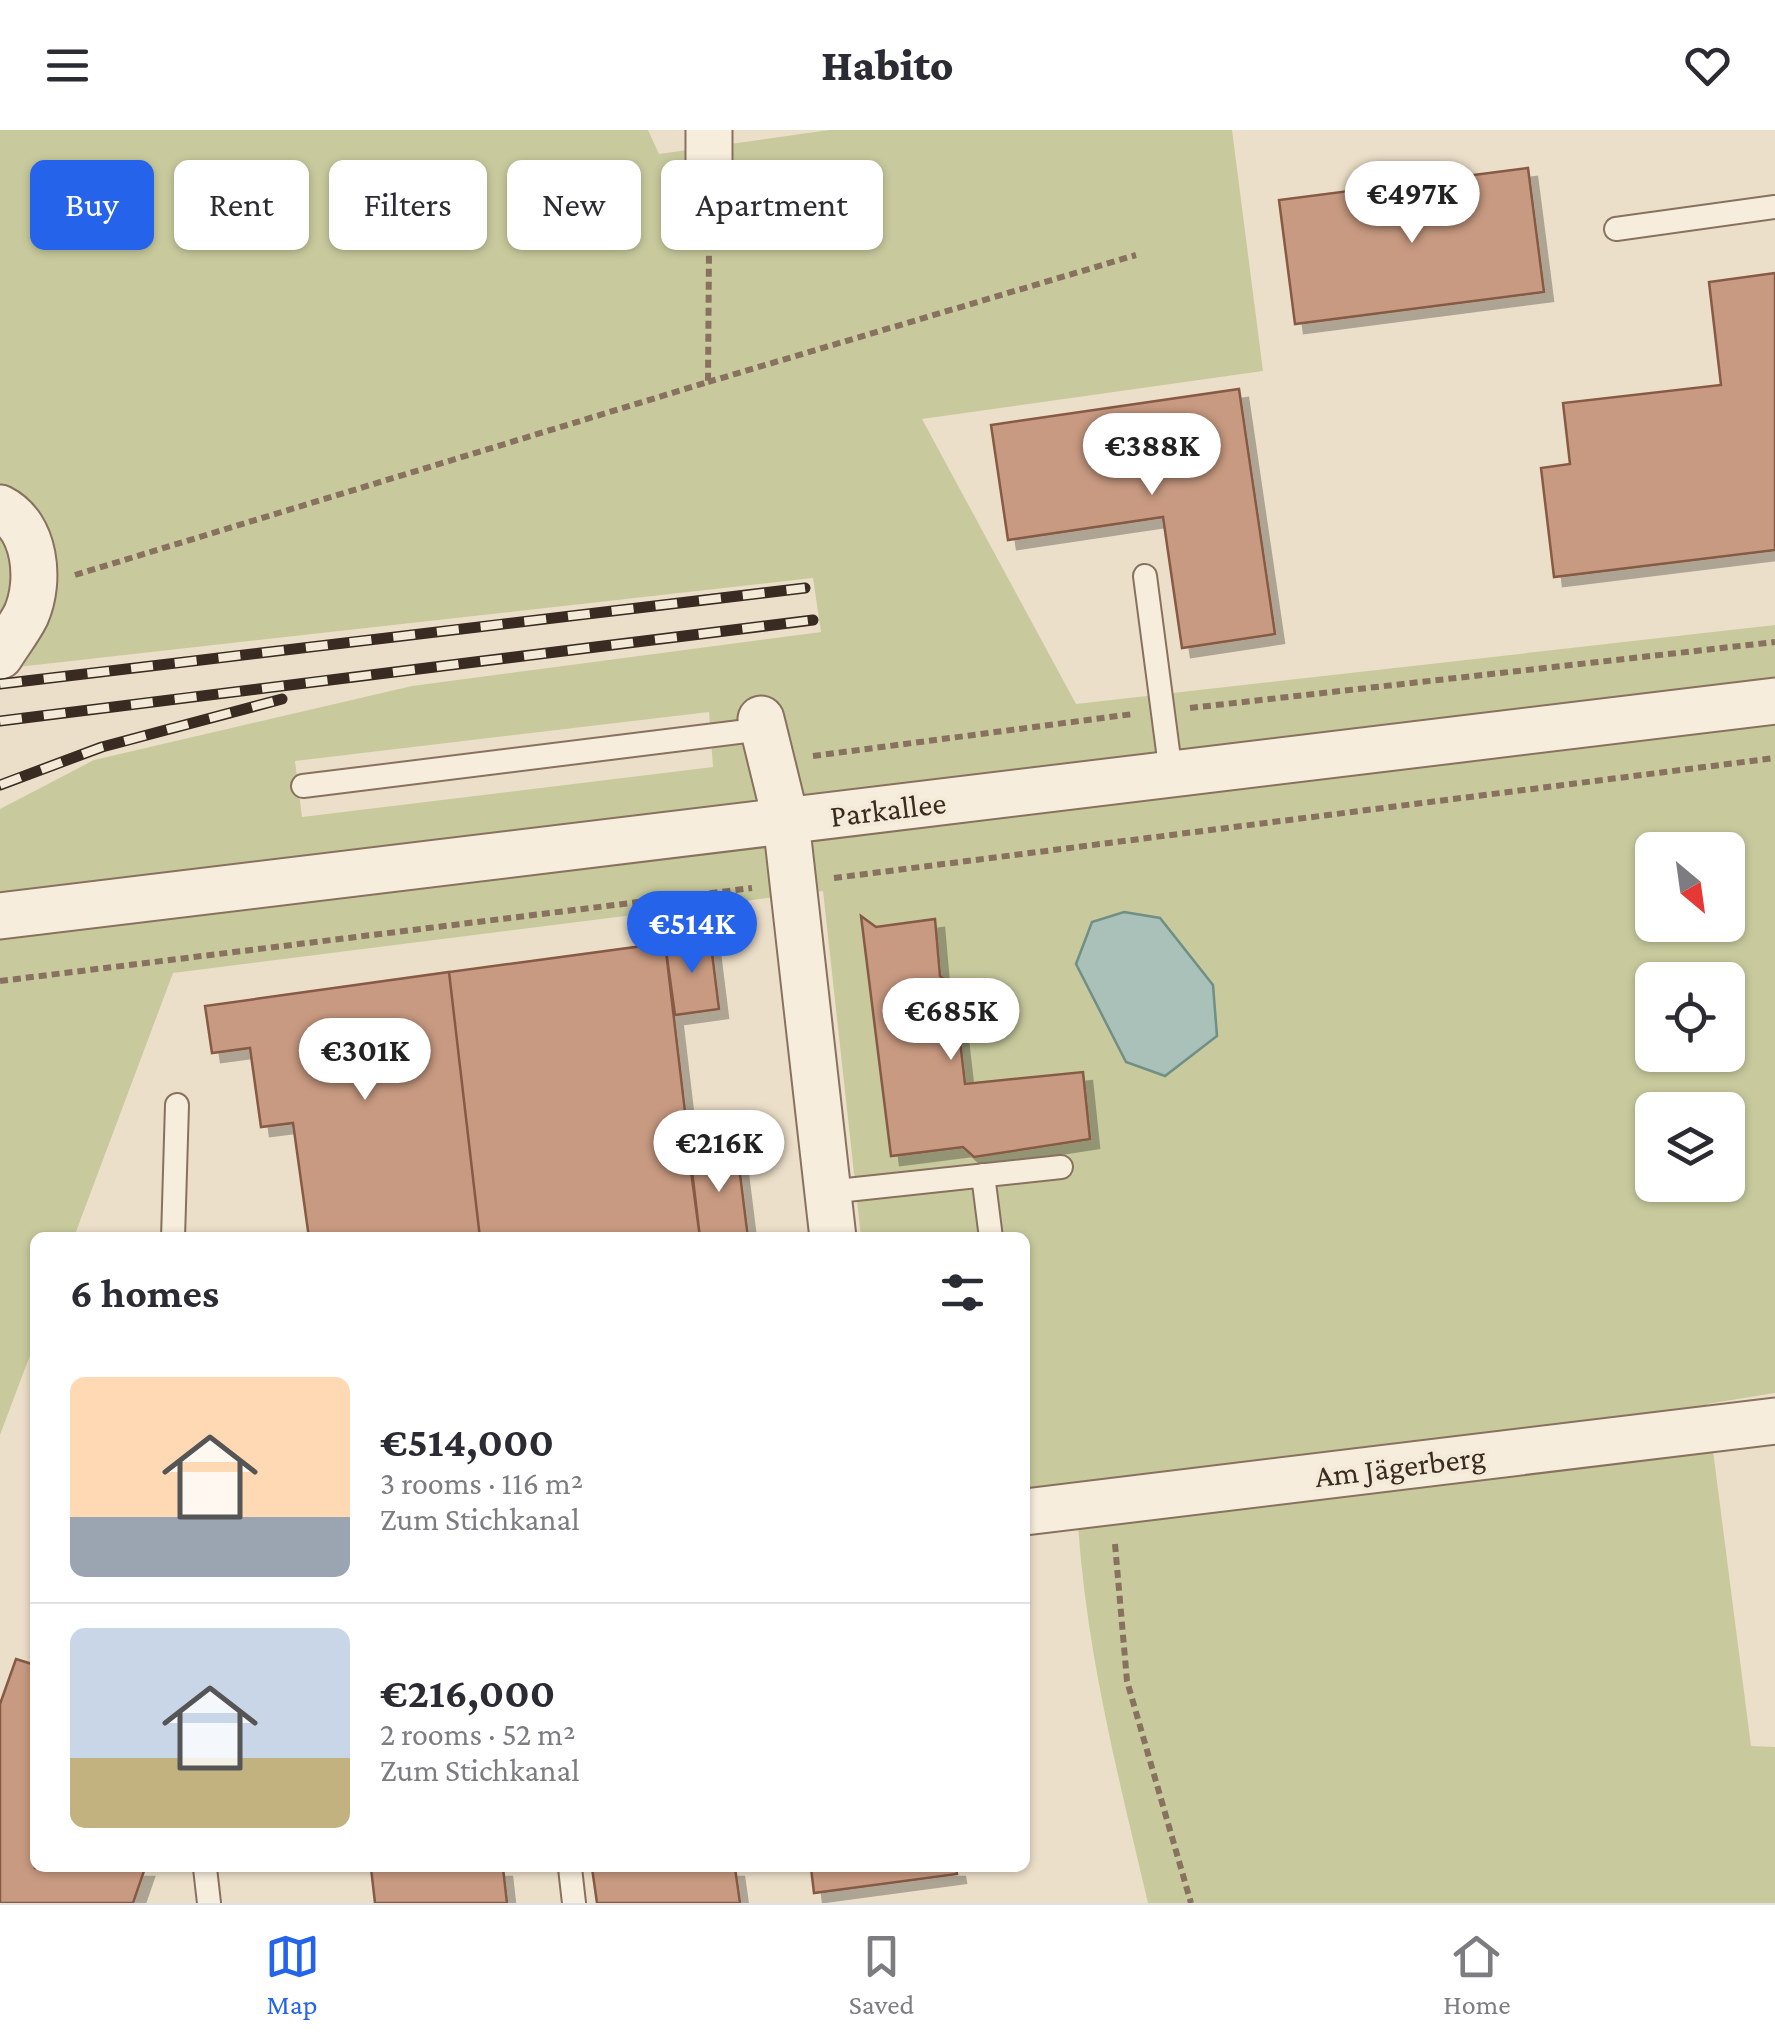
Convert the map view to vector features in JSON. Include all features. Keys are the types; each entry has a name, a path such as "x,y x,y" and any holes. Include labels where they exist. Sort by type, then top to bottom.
{"street":[{"path":"710,130 710,160"},
{"path":"0,508 12,514 30,543 35,587 25,616 0,656"},
{"name":"Parkallee","path":"0,916 1775,701"},
{"path":"766,736 786,821 832,1232"},
{"name":"Am Jägerberg","path":"1030,1511 1775,1421"}],"lane":[{"path":"1616,229 1775,207"},
{"path":"1146,576 1171,774"},
{"path":"303,786 766,736"},
{"path":"173,1232 178,1104"},
{"path":"828,1192 1061,1167"},
{"path":"983,1175 989,1232"},
{"path":"205,1872 209,1903"},
{"path":"570,1872 574,1903"}],"path":[{"path":"708,382 709,250"},
{"path":"35,587 1136,254"},
{"path":"766,736 1164,711 1775,642"},
{"path":"0,981 1775,758"},
{"path":"1111,1502 1127,1681 1191,1903"}],"green space":[{"path":"0,130 648,130 659,154 829,130 1232,130 1263,371 922,419 1076,704 1775,625 1775,1393 1707,1404 1751,1746 1775,1747 1775,1903 1148,1903 1092,1645 1076,1487 1030,1492 1030,1232 860,1232 823,891 173,973 76,1232 30,1232 30,1355 0,1435 0,809 94,760 412,686 821,632 813,578 0,669","holes":["709,712 713,767 302,817 295,761"]}],"shaded area":[{"path":"1124,912 1160,918 1213,985 1217,1036 1165,1076 1126,1062 1076,964 1092,922"}],"building":[{"path":"1528,168 1544,292 1295,324 1279,200"},
{"path":"1775,273 1775,550 1554,577 1541,468 1570,464 1563,403 1721,385 1709,282"},
{"path":"1239,389 1275,634 1182,648 1163,517 1008,540 991,425"},
{"path":"861,916 876,927 935,919 940,976 954,989 965,1084 1083,1072 1090,1139 974,1157 963,1147 891,1156"},
{"path":"710,937 719,1009 675,1015 665,943"},
{"path":"665,943 699,1232 479,1232 449,972"},
{"path":"449,972 479,1232 308,1232 293,1123 261,1127 250,1048 212,1053 205,1006"},
{"path":"737,1150 747,1232 699,1232 689,1156"},
{"path":"16,1659 30,1663 30,1872 144,1872 133,1903 0,1903 0,1704"},
{"path":"371,1872 503,1872 507,1903 375,1903"},
{"path":"593,1872 736,1872 740,1903 597,1903"},
{"path":"811,1872 957,1874 814,1893"}],"railway":[{"path":"0,684 805,588"},
{"path":"0,721 813,620"},
{"path":"0,785 102,747 282,699"}]}
